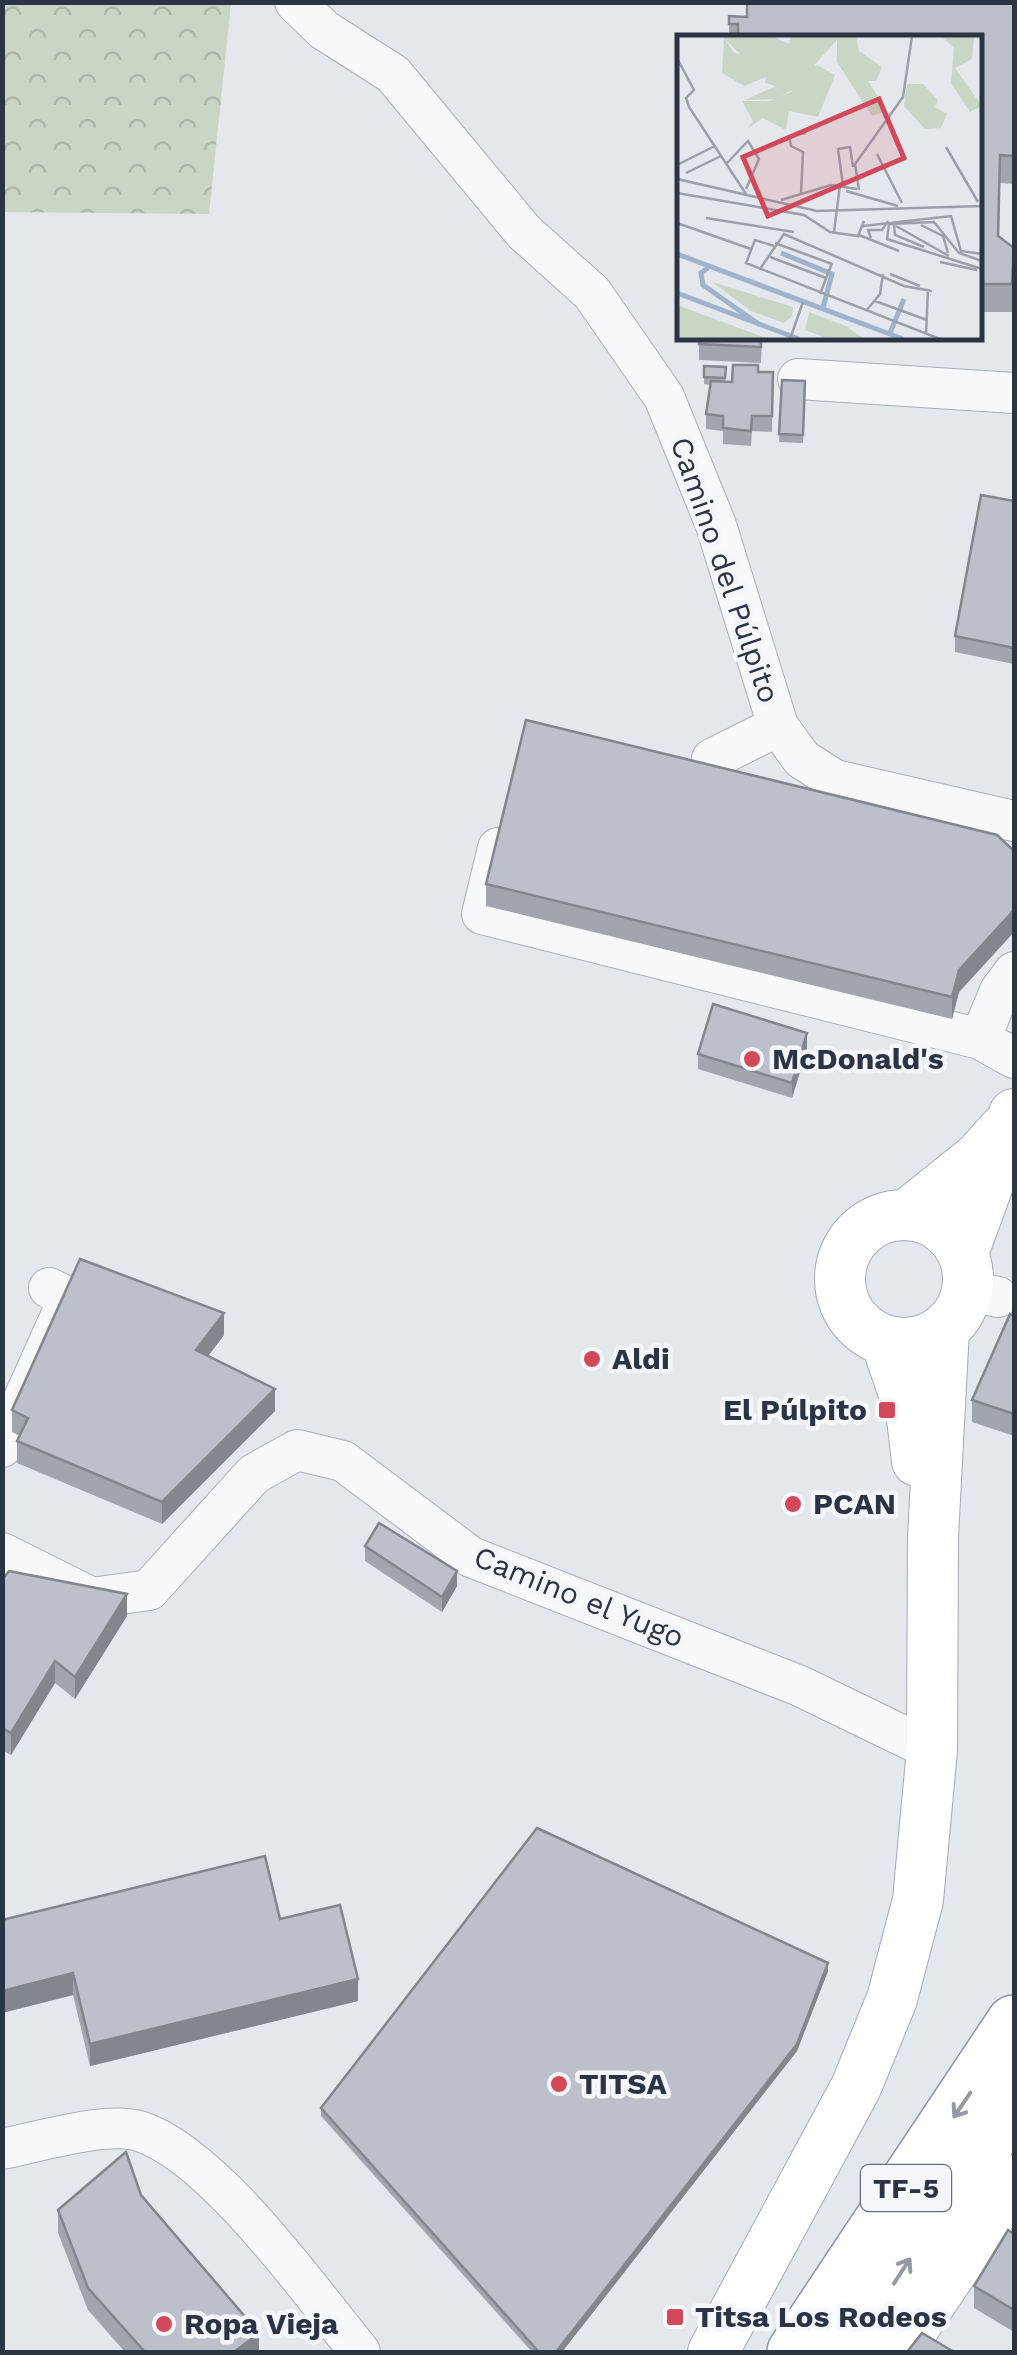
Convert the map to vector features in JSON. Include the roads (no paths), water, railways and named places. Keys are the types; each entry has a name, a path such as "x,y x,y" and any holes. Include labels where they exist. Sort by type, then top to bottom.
{"highway":[{"name":"TF-5","path":"795,2352 1014,2022"},
{"name":"TF-5","path":"848,2352 1014,2100"}],"main road":[{"path":"908,1214 979,1157 1013,1118"},
{"path":"713,2352 856,2086 892,1999 918,1900 932,1750 932,1536 968,1292 1013,1118"},
{"path":"908,1214 941,1225 968,1292 916,1342 886,1341 866,1331 850,1315 840,1275 844,1256 867,1226 884,1217 908,1214"},
{"path":"886,1341 912,1418 932,1536"},
{"path":"897,2352 1014,2180"}],"street":[{"name":"Camino del Púlpito","path":"295,2 324,30 393,74 524,232 592,294 664,397 716,524 778,726 802,759 835,780 1014,821"},
{"path":"798,379 1014,393"},
{"path":"778,726 694,764 770,791 1014,847"},
{"path":"508,806 482,914 997,1048 1000,991 1014,972"},
{"path":"2,1448 70,1298 49,1288"},
{"name":"Camino el Yugo","path":"2,1554 92,1598 149,1590 254,1474 297,1450 342,1461 471,1556 800,1686 932,1750"},
{"path":"2,2148 119,2128 141,2131 202,2170 268,2238 360,2352"}],"place":[{"name":"McDonald's","path":"752,1059"},
{"name":"Aldi","path":"592,1359"},
{"name":"El Púlpito","path":"887,1410"},
{"name":"PCAN","path":"793,1504"},
{"name":"TITSA","path":"559,2084"},
{"name":"Titsa Los Rodeos","path":"675,2317"},
{"name":"Ropa Vieja","path":"164,2324"}]}
